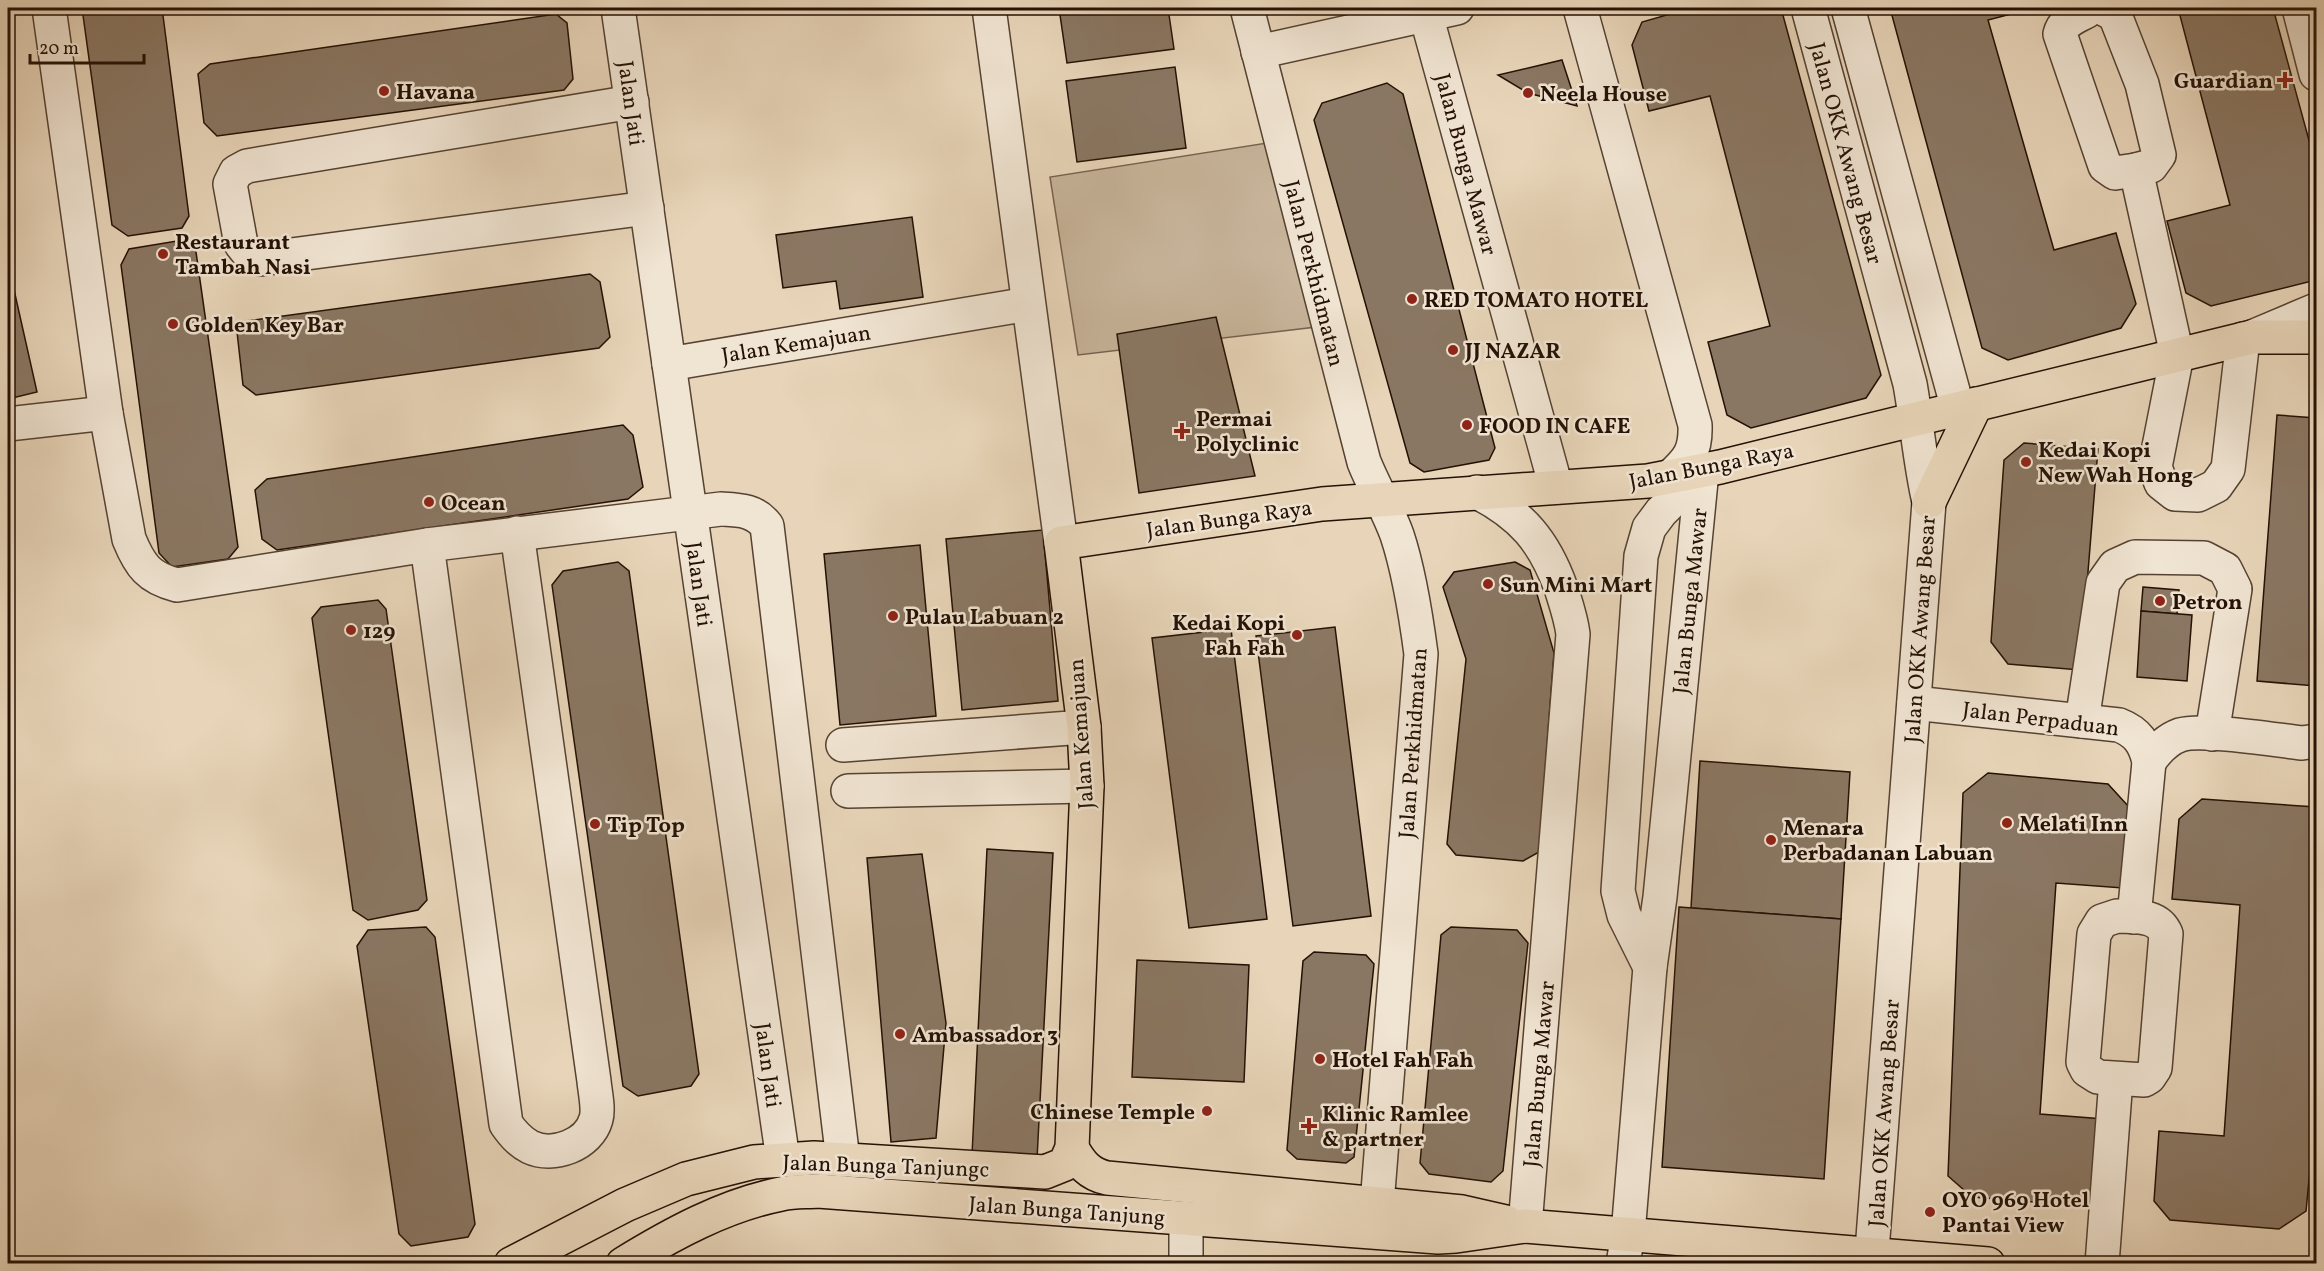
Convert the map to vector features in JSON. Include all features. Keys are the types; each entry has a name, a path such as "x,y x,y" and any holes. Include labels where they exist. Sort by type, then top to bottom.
{"main road":[{"name":"Jalan Bunga Raya","path":"1061,543 1323,504 1648,481 1702,471 2247,338 2316,337"},
{"path":"1929,502 1967,407"},
{"name":"Jalan Kemajuan","path":"1061,543 1084,727 1087,786 1068,1156"},
{"name":"Jalan Bunga Tanjung","path":"1068,1156 1096,1176 1107,1178 1462,1212 1625,1249 1988,1263"},
{"name":"Jalan Bunga Tanjungc","path":"511,1263 625,1205 686,1179 754,1162 814,1158 1045,1172 1056,1169 1068,1156"},
{"name":"Jalan Bunga Tanjung","path":"623,1263 654,1245 726,1210 784,1193 818,1191 1438,1237 1525,1226"}],"street":[{"path":"49,8 106,413 129,539 137,558 147,572 161,581 177,585 427,545 722,509 752,513 761,518 767,526 843,1160"},
{"name":"Jalan Jati","path":"618,8 783,1160"},
{"name":"Jalan Kemajuan","path":"989,8 1061,543"},
{"name":"Jalan Perkhidmatan","path":"1247,8 1364,462 1401,548 1421,654 1377,1204"},
{"path":"1580,8 1695,425 1696,440 1691,455 1670,477"},
{"name":"Jalan OKK Awang Besar","path":"1808,8 1910,384 1929,502 1872,1259"},
{"name":"Jalan OKK Awang Besar","path":"1848,8 1967,407"},
{"path":"2093,8 2115,15 2142,84 2159,155 2151,166 2115,173 2105,166 2060,34 2062,27 2068,21 2093,8"},
{"path":"2299,8 2316,74"},
{"path":"1258,52 1427,12"},
{"name":"Jalan Bunga Mawar","path":"1427,12 1556,487"},
{"path":"632,102 247,166 236,172 230,184 241,244 249,254 261,259 648,208"},
{"path":"2136,170 2177,355 2155,467 2161,483 2175,494 2198,495 2216,486 2228,469 2247,338 2316,310"},
{"name":"Jalan Kemajuan","path":"669,364 1029,304"},
{"path":"8,424 106,413"},
{"name":"Jalan Bunga Mawar","path":"1625,1249 1650,967 1660,897 1702,471"},
{"name":"Jalan Bunga Mawar","path":"1650,967 1624,915 1618,891 1641,556 1649,528 1661,512 1702,471"},
{"name":"Jalan Bunga Mawar","path":"1477,492 1500,504 1536,537 1551,561 1571,617 1574,634 1525,1226"},
{"path":"427,545 506,1124 516,1138 532,1148 560,1151 581,1141 589,1132 596,1118 595,1090 517,533"},
{"path":"2082,721 2103,583 2115,566 2134,557 2204,558 2225,569 2235,590 2212,734"},
{"name":"Jalan Perpaduan","path":"1914,704 2119,725 2132,730 2146,750 2149,762"},
{"path":"843,745 1084,727"},
{"path":"2134,917 2149,762 2157,751 2168,741 2193,732 2302,743 2316,741"},
{"path":"848,791 1087,786"},
{"path":"2109,917 2134,917 2156,921 2163,926 2166,934 2155,1068 2150,1077 2144,1080 2092,1075 2084,1062 2094,934 2097,927 2109,917"},
{"path":"2102,1263 2116,1079"},
{"path":"1186,1219 1186,1263"}],"shaded area":[{"path":"1267,143 1316,327 1078,355 1050,177"}],"building":[{"path":"82,8 162,8 189,216 182,228 128,236 112,225"},
{"path":"1059,8 1168,8 1174,49 1067,63"},
{"path":"1691,8 1781,8 1881,375 1866,398 1751,428 1727,415 1708,342 1770,326 1710,96 1649,111 1632,45 1642,22"},
{"path":"1890,8 2034,8 1988,20 2054,250 2116,233 2136,304 2121,328 2008,360 1982,348"},
{"path":"2178,8 2273,8 2316,166 2316,280 2211,306 2186,293 2167,221 2230,205"},
{"path":"556,14 567,23 573,79 564,90 217,136 204,123 198,74 210,64"},
{"name":"Neela House","path":"1562,60 1577,106 1528,93 1498,75"},
{"path":"1175,67 1186,148 1077,162 1066,81"},
{"path":"1387,83 1403,94 1495,448 1489,460 1424,472 1410,463 1314,120 1322,103"},
{"path":"912,217 923,297 840,309 836,281 783,288 776,235"},
{"path":"183,240 196,252 238,547 228,559 172,567 159,553 121,265 129,249"},
{"path":"8,263 37,392 8,399"},
{"path":"590,274 600,282 610,337 599,348 256,395 243,385 237,332 246,321"},
{"path":"1216,317 1255,476 1139,493 1117,334"},
{"path":"2277,415 2316,418 2316,686 2257,681"},
{"path":"623,425 633,435 643,487 628,499 277,550 262,539 255,490 267,479"},
{"path":"2024,443 2098,449 2080,670 2008,664 1991,642 2004,460"},
{"path":"1043,530 1058,701 962,710 946,539"},
{"path":"920,545 936,716 840,725 824,554"},
{"path":"618,562 629,571 699,1074 691,1086 638,1096 623,1086 552,585 563,571"},
{"path":"1515,562 1530,570 1554,653 1539,852 1523,861 1456,855 1447,844 1466,659 1443,587 1454,572"},
{"name":"Petron","path":"2143,587 2179,590 2177,614 2141,611"},
{"path":"378,600 386,609 427,900 418,910 368,920 353,910 312,618 321,607"},
{"path":"2141,611 2192,615 2187,681 2137,677"},
{"path":"1335,627 1371,916 1293,926 1256,636"},
{"path":"1231,629 1267,919 1189,928 1152,638"},
{"name":"Menara Perbadanan Labuan","path":"1700,761 1850,772 1841,919 1691,908"},
{"path":"1988,773 2108,784 2129,807 2123,888 2056,883 2040,1114 2104,1119 2099,1190 2081,1206 1972,1197 1948,1176 1963,793"},
{"path":"2202,799 2316,807 2316,1108 2306,1211 2279,1229 2170,1220 2154,1201 2159,1131 2224,1136 2240,905 2172,899 2179,819"},
{"path":"987,849 1053,853 1037,1159 972,1155"},
{"path":"922,854 946,1023 936,1138 891,1142 867,858"},
{"path":"1679,907 1841,919 1824,1179 1662,1167"},
{"path":"426,927 435,937 475,1224 468,1237 411,1246 399,1234 357,946 368,930"},
{"path":"1451,927 1517,930 1528,943 1503,1171 1491,1182 1429,1174 1420,1163 1441,935"},
{"path":"1314,952 1366,955 1374,964 1354,1157 1346,1163 1297,1159 1287,1150 1303,961"},
{"path":"1137,960 1249,965 1244,1082 1132,1077"}],"place":[{"name":"Guardian","path":"2285,80"},
{"name":"Havana","path":"384,91"},
{"name":"Neela House","path":"1528,93"},
{"name":"Restaurant Tambah Nasi","path":"163,254"},
{"name":"RED TOMATO HOTEL","path":"1412,299"},
{"name":"Golden Key Bar","path":"173,324"},
{"name":"JJ NAZAR","path":"1453,350"},
{"name":"FOOD IN CAFE","path":"1467,425"},
{"name":"Permai Polyclinic","path":"1182,431"},
{"name":"Kedai Kopi New Wah Hong","path":"2026,462"},
{"name":"Ocean","path":"429,502"},
{"name":"Sun Mini Mart","path":"1488,584"},
{"name":"Petron","path":"2160,601"},
{"name":"Pulau Labuan 2","path":"893,616"},
{"name":"129","path":"351,630"},
{"name":"Kedai Kopi Fah Fah","path":"1297,635"},
{"name":"Melati Inn","path":"2007,823"},
{"name":"Tip Top","path":"595,824"},
{"name":"Menara Perbadanan Labuan","path":"1771,840"},
{"name":"Ambassador 3","path":"900,1034"},
{"name":"Hotel Fah Fah","path":"1320,1059"},
{"name":"Chinese Temple","path":"1207,1111"},
{"name":"Klinic Ramlee & partner","path":"1309,1126"},
{"name":"OYO 969 Hotel Pantai View","path":"1930,1212"}]}
